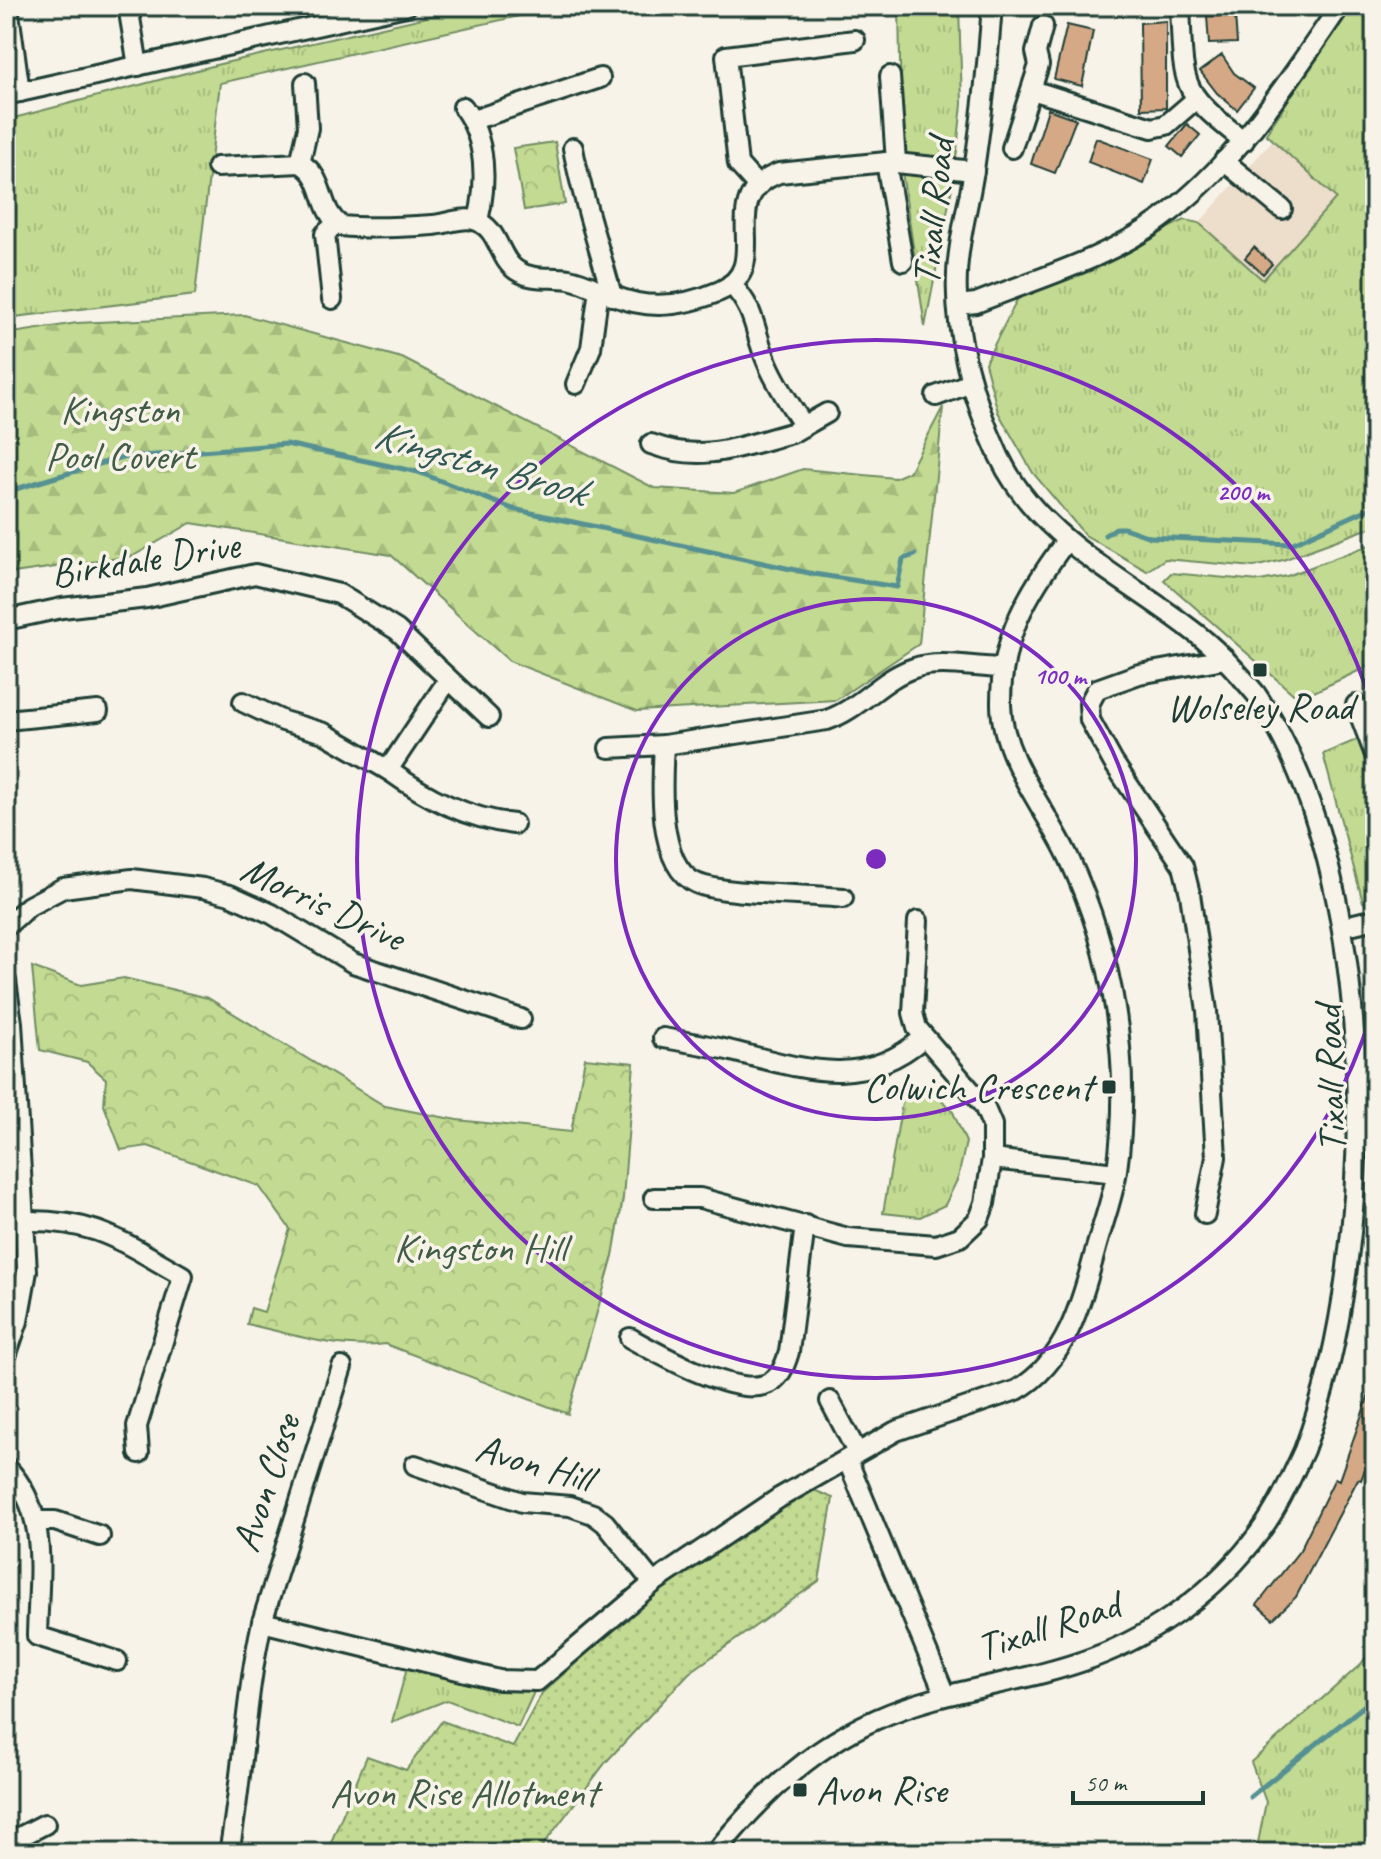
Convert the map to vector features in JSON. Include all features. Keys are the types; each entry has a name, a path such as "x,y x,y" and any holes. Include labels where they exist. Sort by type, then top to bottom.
{"street":[{"path":"8,6 13,93 406,6"},
{"path":"128,6 138,66"},
{"name":"Tixall Road","path":"715,1853 771,1790 871,1721 945,1695 1088,1660 1134,1640 1180,1612 1224,1572 1259,1533 1287,1488 1329,1387 1350,1310 1364,1226 1371,1092 1368,1023 1354,924 1326,816 1311,780 1272,715 1225,659 1184,624 1048,525 1002,462 971,383 958,305 957,273 974,171 992,6"},
{"path":"1180,6 1183,71 1195,100 1244,141"},
{"path":"958,305 976,303 1110,248 1159,221 1244,141 1340,6"},
{"path":"1012,148 1039,65 1036,52 1043,26"},
{"path":"756,184 738,164 726,56 855,40"},
{"path":"890,76 891,162 903,261"},
{"path":"478,221 485,180 468,114 600,78"},
{"path":"300,163 308,128 305,83"},
{"path":"1032,90 1152,128 1166,125 1195,100"},
{"path":"573,148 583,203 598,242 605,292 591,348 576,384"},
{"path":"1224,161 1282,209"},
{"path":"217,167 300,163 319,181 324,205 337,223 354,227 435,225 467,219 478,221 489,227 513,268 526,275 570,279 658,307 688,302 731,284 746,256 746,204 756,184 779,173 891,162 974,171"},
{"path":"332,299 325,234 337,223"},
{"path":"731,284 746,299 755,317 766,362 804,426"},
{"path":"936,396 971,383"},
{"path":"651,444 677,454 698,455 792,433 827,413"},
{"path":"229,1853 238,1802 253,1662 262,1622 521,1683 537,1681 653,1583 779,1498 896,1431 1017,1390 1043,1371 1055,1356 1076,1315 1116,1173 1121,1080 1115,999 1104,952 1069,857 1007,741 1001,705 1003,668 1011,629 1020,610 1066,541"},
{"name":"Birkdale Drive","path":"6,620 62,608 147,598 255,574 339,594 397,630 489,717"},
{"path":"1205,1214 1216,1157 1207,1011 1190,894 1183,866 1113,762 1090,720 1089,704 1097,689 1139,674 1225,659"},
{"path":"609,748 664,745 827,720 846,714 918,667 1003,668"},
{"path":"388,770 448,680"},
{"path":"243,702 283,721 324,733 450,807 476,817 514,824"},
{"path":"1356,705 1375,755"},
{"path":"6,720 98,711"},
{"path":"664,745 663,823 670,846 689,878 697,884 724,889 843,898"},
{"name":"Morris Drive","path":"6,926 29,906 63,888 132,879 203,888 230,895 272,914 353,963 521,1019"},
{"path":"1354,924 1375,919"},
{"path":"654,1198 700,1198 848,1238 916,1244 949,1242 970,1231 985,1203 992,1159 992,1125 984,1106 923,1038 913,1013 918,921"},
{"path":"6,981 12,1023 27,1271 12,1319 6,1356"},
{"path":"663,1038 820,1071 867,1068 891,1061 923,1038"},
{"path":"992,1159 1116,1173"},
{"path":"23,1221 57,1220 87,1225 183,1276 137,1426 139,1453"},
{"path":"630,1338 670,1359 736,1384 752,1387 772,1381 784,1368 789,1352 805,1225"},
{"name":"Avon Close","path":"262,1622 342,1367"},
{"path":"830,1401 945,1695"},
{"name":"Avon Hill","path":"415,1465 522,1502 570,1506 593,1514 605,1523 653,1583"},
{"path":"6,1467 27,1493 37,1521 37,1636 117,1661"},
{"path":"37,1521 55,1521 100,1536"},
{"path":"6,1844 45,1824"}],"shaded area":[{"path":"1272,141 1336,198 1262,280 1199,223"}],"green space":[{"path":"475,6 564,6 220,83 195,295 6,318 6,120 220,64"},
{"path":"899,6 959,6 962,104 954,177 925,327 902,172"},
{"path":"1350,6 1375,6 1375,526 1283,560 1254,567 1165,559 1147,571 1085,535 1033,473 998,412 985,363 1019,296 1185,220 1199,223 1263,280 1336,198 1266,134"},
{"path":"555,142 565,204 524,210 513,148"},
{"name":"Kingston Pool Covert","path":"244,315 402,358 654,488 734,493 803,469 895,478 909,472 943,407 919,644 836,700 637,711 509,661 391,555 191,523 133,556 6,574 6,334 77,323"},
{"path":"1375,543 1375,663 1299,699 1164,580 1171,573 1260,581 1287,576"},
{"path":"1375,732 1375,907 1372,908 1363,902 1323,754"},
{"name":"Kingston Hill","path":"32,967 81,985 124,978 208,998 385,1106 457,1120 571,1132 585,1058 634,1063 623,1198 613,1256 568,1414 385,1344 333,1343 247,1324 251,1308 264,1312 290,1229 259,1186 148,1146 121,1150 104,1105 106,1079 87,1062 40,1050"},
{"path":"905,1086 938,1096 953,1112 966,1142 958,1178 945,1205 920,1217 883,1213"},
{"name":"Avon Rise Allotment","path":"809,1488 833,1498 819,1581 689,1673 606,1762 537,1853 346,1853 329,1847 367,1756 406,1770 442,1721 513,1747 542,1693 657,1592"},
{"path":"1375,1644 1375,1853 1256,1853 1266,1802 1251,1762 1361,1664"},
{"path":"408,1664 534,1692 518,1727 447,1700 392,1722"}],"building":[{"path":"1235,15 1237,43 1209,44 1207,16"},
{"path":"1166,21 1166,108 1141,109 1140,23"},
{"path":"1067,25 1093,31 1082,86 1054,79"},
{"path":"1222,55 1234,73 1254,88 1237,110 1217,93 1200,71"},
{"path":"1048,109 1076,119 1055,173 1031,164"},
{"path":"1187,124 1200,135 1182,157 1169,146"},
{"path":"1096,138 1153,159 1144,184 1088,162"},
{"path":"1254,247 1272,264 1263,274 1245,258"},
{"path":"1372,1386 1375,1386 1375,1443 1361,1480 1358,1479 1296,1597 1273,1619 1257,1605 1300,1550 1335,1478 1339,1480"}],"waterway":[{"name":"Kingston Brook","path":"6,492 119,458 286,444 418,472 513,509 814,574 897,587 903,559 915,555"},
{"name":"Kingston Brook","path":"1105,535 1116,528 1124,528 1150,537 1291,544 1375,506"},
{"path":"1250,1797 1375,1697"}],"place":[{"name":"Wolseley Road","path":"1260,670"},
{"name":"Colwich Crescent","path":"1109,1087"},
{"name":"Avon Rise","path":"800,1790"}]}
